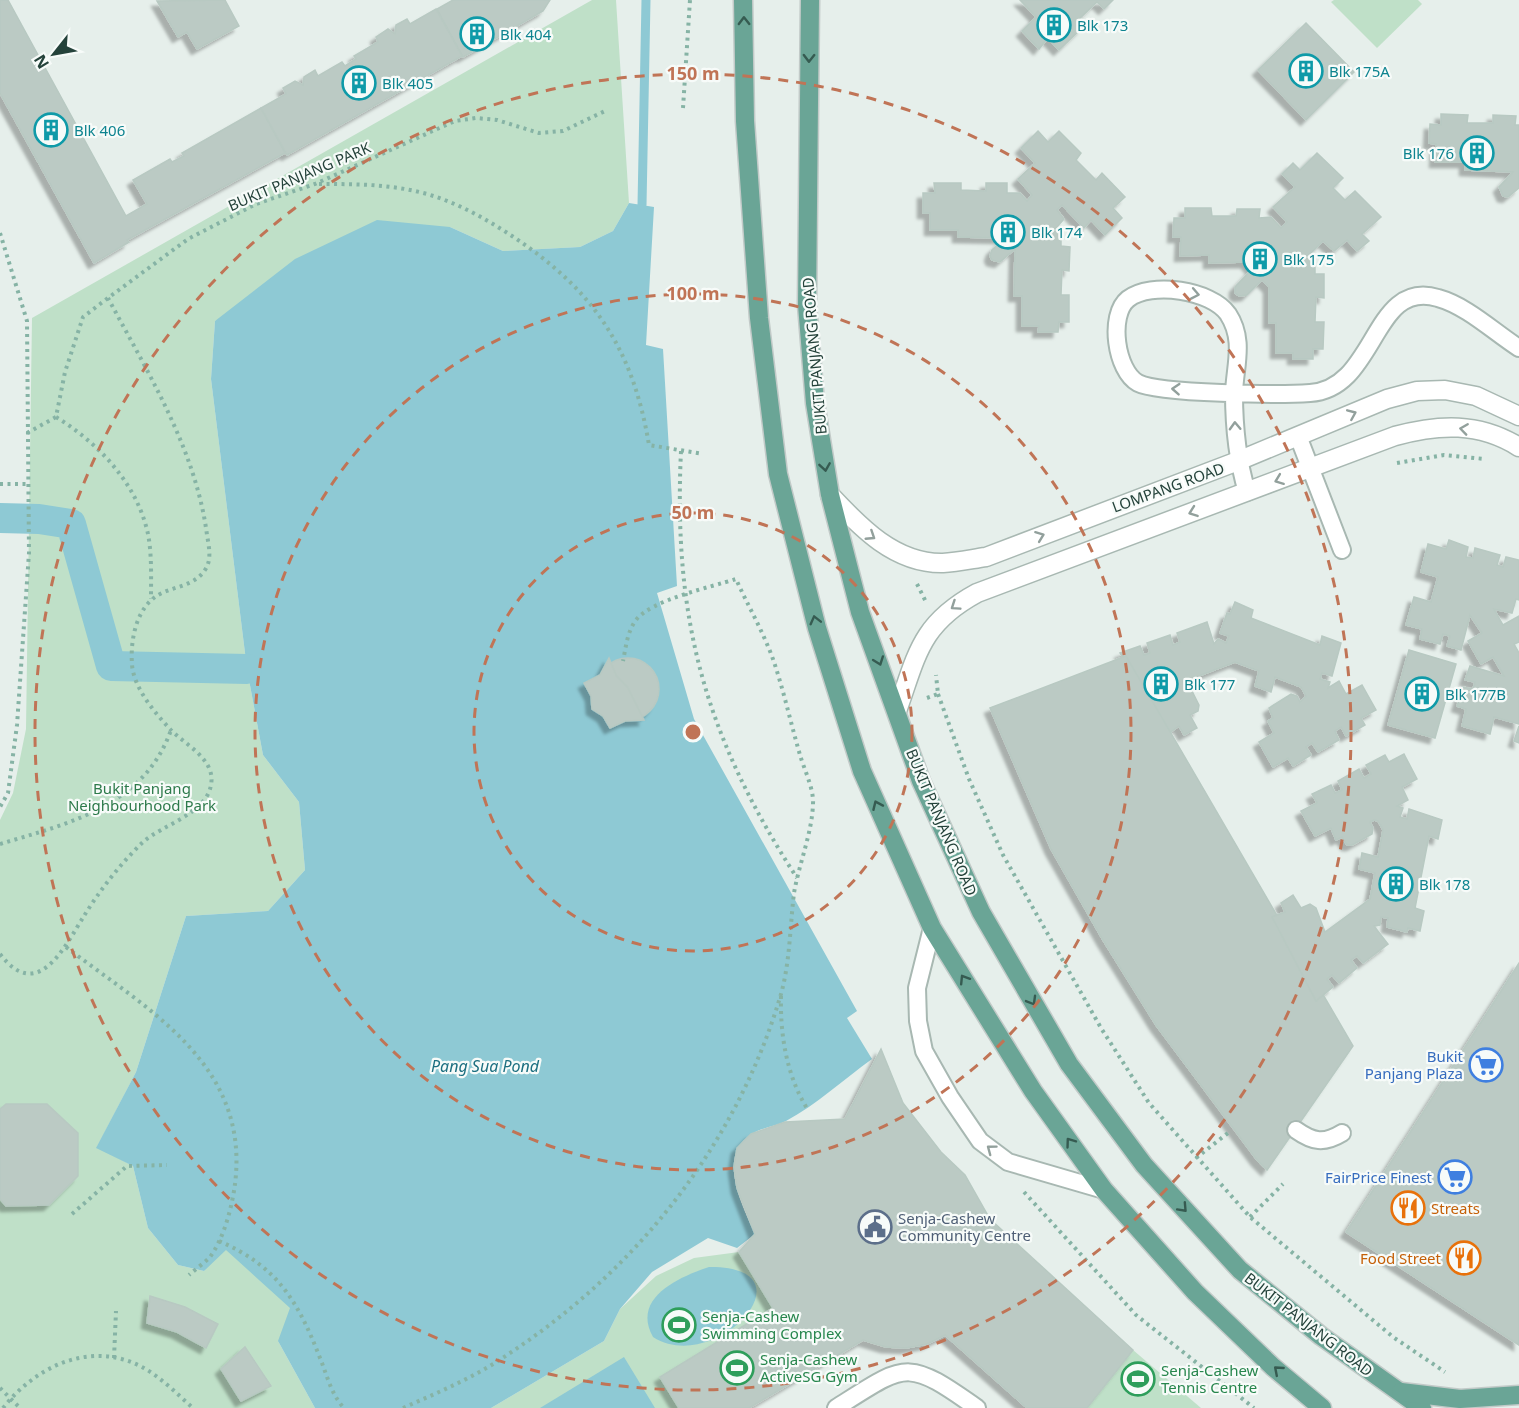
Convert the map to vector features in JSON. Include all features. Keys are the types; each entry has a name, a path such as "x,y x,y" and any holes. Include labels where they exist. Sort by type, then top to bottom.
{"main road":[{"path":"743,0 745,121 758,306 778,474 817,628 862,771 932,928 1033,1091 1104,1190 1195,1292 1273,1367 1322,1408"},
{"name":"BUKIT PANJANG ROAD","path":"810,0 807,305 815,404 830,495 860,612 921,781 981,912 1069,1064 1144,1165 1240,1270 1321,1336 1422,1408"},
{"path":"1399,1392 1460,1399 1519,1395"}],"street":[{"name":"LOMPANG ROAD","path":"830,495 861,529 898,553 942,563 986,557 1238,461 1387,399 1417,391 1445,390 1476,396 1519,416"},
{"path":"897,710 912,665 935,622 953,606 977,593 1395,436 1428,427 1465,427 1508,440 1519,447"}],"lane":[{"path":"1247,492 1238,461 1234,392 1239,346 1236,330 1217,303 1205,295 1190,291 1137,293 1119,310 1119,359 1131,379 1152,387 1234,392 1312,393 1331,387 1346,378 1363,359 1376,330 1388,313 1412,298 1427,295 1448,301 1519,348"},
{"path":"1298,436 1342,550"},
{"path":"932,928 917,987 918,1021 924,1051 950,1097 980,1141 1008,1162 1104,1190"},
{"path":"1296,1130 1319,1142 1341,1133"},
{"path":"836,1408 892,1374 912,1372 926,1374 977,1408"}],"path":[{"path":"683,108 690,0"},
{"name":"BUKIT PANJANG PARK","path":"56,417 65,372 83,317 188,239 256,204 315,184 455,121 476,118 497,120 539,133 563,131 605,111"},
{"path":"315,184 372,184 428,194 481,216 529,248 561,272 589,300 612,332 630,368 643,406 650,445 703,454"},
{"path":"0,233 27,321 29,553 17,725 8,793 0,807"},
{"path":"0,954 16,968 31,972 48,967 66,947 83,917 132,854 155,832 190,812 204,800 211,787 211,777 204,761 171,730 145,697 132,665 136,623 151,600 194,581 207,568 210,556 198,486 180,440 108,298"},
{"path":"27,433 56,417 85,435 126,483 148,535 151,600"},
{"path":"681,451 679,527 685,596 701,677 727,752 758,816 797,879"},
{"path":"1395,464 1444,455 1487,459"},
{"path":"0,484 28,484"},
{"path":"912,556 917,584 935,622"},
{"path":"623,661 628,634 637,618 668,601 736,579 773,661 813,802 795,891 782,992 786,1055 797,1092 808,1110"},
{"path":"939,665 936,675 938,694 969,779 1003,855 1101,1028 1149,1103 1250,1217 1393,1337 1452,1377"},
{"path":"897,710 938,694"},
{"path":"0,844 67,823 125,794 140,782 159,758 171,730"},
{"path":"66,947 195,1050 212,1074 226,1101 234,1130 236,1175 231,1204 219,1241 210,1257 189,1275"},
{"path":"403,1408 455,1385 525,1343 599,1286 640,1245 677,1199 710,1152 744,1090 763,1047 782,992"},
{"path":"1196,1158 1228,1133"},
{"path":"72,1215 127,1166 167,1165"},
{"path":"1250,1217 1283,1184"},
{"path":"1022,1190 1136,1316 1254,1408"},
{"path":"219,1241 243,1252 262,1265 286,1289 305,1318 335,1396 344,1408"},
{"path":"114,1358 116,1311"},
{"path":"3,1408 30,1379 54,1366 84,1355 114,1358 142,1367 193,1408"},
{"path":"0,1388 20,1408"}],"green space":[{"name":"Bukit Panjang Neighbourhood Park","path":"592,0 616,0 629,203 613,231 580,247 503,251 450,227 215,321 211,379 247,669 263,755 299,802 305,870 268,911 186,916 136,1072 97,1147 133,1166 148,1228 178,1265 204,1271 249,1206 336,1408 278,1341 315,1408 0,1408 0,820 13,793 26,729 32,318"},
{"path":"1334,0 1418,0 1422,4 1377,48 1331,2"},
{"name":"Senja-Cashew Swimming Complex","path":"739,1252 773,1308 661,1378 679,1408 491,1408 604,1341 620,1309 656,1276 694,1258"},
{"name":"Senja-Cashew Tennis Centre","path":"1133,1350 1201,1408 1087,1408"}],"water":[{"name":"Pang Sua Pond","path":"629,203 654,207 646,345 663,349 677,586 657,593 694,719 857,1011 847,1018 872,1059 797,1115 752,1134 741,1143 735,1155 735,1181 744,1210 755,1234 737,1248 708,1238 652,1272 620,1309 604,1341 491,1408 315,1408 278,1341 290,1308 226,1250 204,1271 178,1265 148,1228 133,1166 96,1148 136,1072 186,916 268,911 305,870 299,802 263,755 247,669 211,379 215,321 295,259 377,220 450,227 503,251 580,247 613,231"},
{"path":"709,1267 740,1271 755,1283 755,1299 745,1317 727,1332 704,1343 678,1345 653,1337 648,1323 648,1311 653,1300 672,1283"},
{"path":"624,1357 655,1408 540,1408"}],"building":[{"name":"Blk 406","path":"0,0 8,0 126,216 147,204 133,180 170,159 172,162 184,156 182,153 261,108 285,153 127,240 129,242 94,263 0,93"},
{"path":"225,0 239,26 197,49 187,32 178,37 157,1"},
{"name":"Blk 404","path":"453,0 550,0 543,11 463,57 437,9"},
{"name":"Blk 173","path":"1020,0 1113,0 1104,9 1097,2 1077,21 1082,28 1059,50 1048,38 1039,49 1022,31 1036,17"},
{"name":"Blk 405","path":"436,9 462,56 287,155 261,108 286,94 283,88 295,81 303,85 304,77 315,70 318,76 342,62 345,66 356,59 354,56 378,42 376,37 388,29 395,34 396,25 407,19 410,24"},
{"name":"Blk 175A","path":"1306,23 1354,72 1306,120 1258,70"},
{"name":"Blk 176","path":"1441,114 1468,115 1467,123 1493,123 1493,115 1516,116 1515,125 1519,125 1519,188 1508,197 1503,196 1499,187 1513,172 1465,170 1465,162 1435,162 1436,144 1429,143 1430,124 1441,125"},
{"name":"Blk 174","path":"1038,131 1048,142 1059,131 1081,153 1076,160 1096,180 1102,173 1125,197 1113,208 1122,218 1105,235 1091,220 1084,228 1062,205 1057,210 1064,219 1055,229 1061,236 1061,246 1070,247 1069,271 1062,270 1061,295 1069,295 1069,322 1059,322 1058,332 1038,332 1039,326 1022,326 1022,296 1014,296 1015,249 1000,262 992,260 990,256 992,250 1005,238 958,237 958,230 930,230 930,213 923,213 923,193 935,193 934,183 961,183 961,190 986,191 986,183 1007,183 1007,193 1020,193 1027,201 1032,195 1018,179 1035,163 1021,148"},
{"name":"Blk 175","path":"1317,153 1343,178 1333,188 1345,200 1355,191 1381,217 1362,234 1369,241 1357,251 1347,240 1334,251 1323,241 1308,256 1315,263 1315,274 1324,274 1324,298 1316,297 1315,322 1324,322 1323,349 1313,349 1313,359 1293,359 1293,353 1276,353 1276,323 1269,323 1269,287 1262,280 1247,295 1239,296 1235,293 1235,287 1252,269 1246,262 1209,263 1209,255 1180,256 1181,237 1173,237 1174,218 1185,218 1185,208 1211,208 1212,216 1236,216 1237,209 1260,209 1259,218 1271,217 1281,228 1287,222 1273,207 1295,187 1282,174 1293,163 1300,170"},
{"path":"1449,540 1468,547 1466,557 1473,558 1475,548 1500,555 1497,565 1503,567 1506,557 1519,560 1519,600 1516,599 1512,613 1494,609 1503,625 1519,616 1519,642 1514,644 1519,653 1519,724 1494,717 1490,734 1462,726 1466,709 1457,706 1463,687 1473,689 1475,682 1465,680 1470,666 1504,676 1493,657 1481,664 1468,641 1482,633 1470,615 1461,650 1447,646 1450,636 1443,634 1440,644 1420,639 1422,629 1406,625 1414,597 1431,602 1438,577 1421,572 1428,544 1446,549"},
{"name":"Blk 177","path":"1235,602 1253,610 1251,618 1320,645 1322,636 1341,643 1332,676 1322,673 1320,679 1330,682 1328,688 1339,681 1346,694 1362,685 1376,710 1361,718 1365,725 1346,736 1341,727 1335,731 1339,740 1318,752 1312,743 1306,747 1311,755 1293,766 1288,758 1273,767 1259,742 1274,733 1268,721 1273,718 1269,708 1291,694 1297,696 1300,702 1306,696 1301,687 1275,677 1271,692 1255,686 1259,671 1235,662 1183,682 1185,687 1191,689 1199,705 1198,711 1190,715 1197,728 1184,735 1179,726 1168,734 1120,653 1140,646 1144,655 1150,653 1147,643 1170,635 1173,645 1180,642 1177,633 1207,622 1214,644 1218,639 1226,643 1229,636 1220,633 1227,613 1230,614"},
{"name":"Blk 177B","path":"1409,650 1456,664 1435,738 1388,725"},
{"path":"1126,656 1353,1046 1267,1170 1257,1160 1156,1025 1103,940 1051,849 990,708"},
{"path":"609,658 616,675 628,688 644,720 625,721 610,728 603,716 592,709 591,696 584,683 600,675"},
{"path":"622,658 634,658 650,667 657,677 659,689 657,701 650,711 634,720 622,720 611,715 602,706 597,695 597,683 602,672 611,663"},
{"path":"1519,726 1519,743 1514,741"},
{"name":"Blk 178","path":"1404,754 1417,779 1402,787 1408,800 1397,806 1403,808 1400,817 1407,819 1409,809 1442,820 1438,839 1429,836 1415,908 1424,911 1420,931 1408,928 1407,932 1387,927 1388,918 1381,917 1380,925 1374,926 1388,944 1363,963 1357,956 1351,960 1357,968 1339,983 1332,975 1327,979 1333,987 1316,1001 1272,917 1285,912 1281,903 1293,895 1301,908 1310,904 1316,908 1325,932 1370,899 1375,873 1359,869 1362,853 1378,857 1383,830 1378,821 1374,820 1370,822 1373,828 1372,834 1352,845 1347,845 1342,837 1336,840 1331,828 1315,836 1301,811 1317,803 1312,794 1331,785 1335,793 1342,790 1338,781 1359,769 1364,778 1371,774 1366,765 1385,755 1389,762"},
{"name":"Bukit Panjang Plaza","path":"1519,963 1519,1345 1346,1232"},
{"name":"Senja-Cashew Community Centre","path":"881,1049 903,1103 941,1152 965,1175 990,1219 1133,1350 1087,1408 1027,1408 945,1335 927,1344 906,1348 886,1347 863,1340 749,1408 679,1408 660,1377 773,1308 739,1252 755,1234 737,1188 734,1167 737,1148 751,1134 785,1122 845,1119"},
{"path":"6,1104 47,1104 78,1133 78,1176 49,1205 6,1206 0,1199 0,1109"},
{"path":"150,1296 185,1307 218,1324 206,1348 177,1332 147,1323"},
{"path":"245,1347 271,1386 241,1401 221,1369"}],"waterway":[{"path":"642,205 646,0"},
{"path":"0,518 39,519 71,524 111,666 247,669"}],"place":[{"name":"Blk 173","path":"1054,25"},
{"name":"Blk 404","path":"477,34"},
{"name":"Blk 175A","path":"1306,71"},
{"name":"Blk 405","path":"359,83"},
{"name":"Blk 406","path":"51,130"},
{"name":"Blk 176","path":"1477,153"},
{"name":"Blk 174","path":"1008,232"},
{"name":"Blk 175","path":"1260,259"},
{"name":"Blk 177","path":"1161,684"},
{"name":"Blk 177B","path":"1422,694"},
{"name":"Blk 178","path":"1396,884"},
{"name":"Bukit Panjang Plaza","path":"1486,1065"},
{"name":"FairPrice Finest","path":"1455,1177"},
{"name":"Streats","path":"1408,1208"},
{"name":"Senja-Cashew Community Centre","path":"875,1227"},
{"name":"Food Street","path":"1464,1258"},
{"name":"Senja-Cashew Swimming Complex","path":"679,1325"},
{"name":"Senja-Cashew ActiveSG Gym","path":"737,1368"},
{"name":"Senja-Cashew Tennis Centre","path":"1138,1379"}]}
